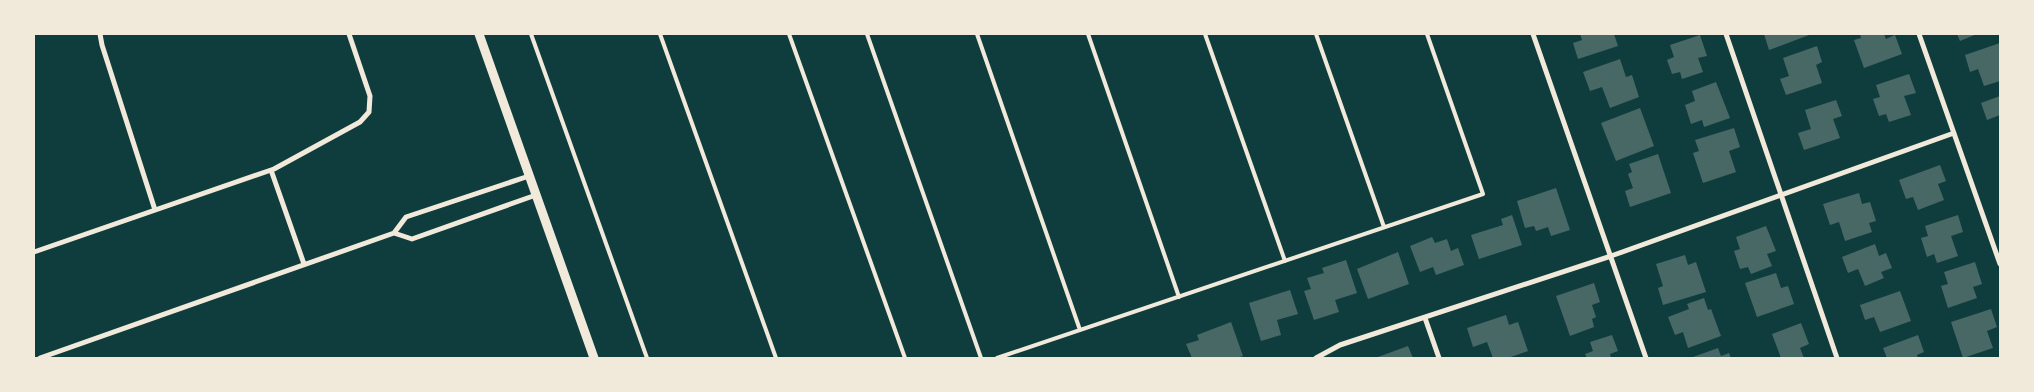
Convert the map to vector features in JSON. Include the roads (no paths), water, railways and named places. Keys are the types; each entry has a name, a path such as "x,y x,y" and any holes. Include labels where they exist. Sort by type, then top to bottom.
{"street":[{"path":"100,34 102,46 155,210"},
{"path":"34,252 271,170 360,122 369,112 370,96 349,34"},
{"path":"479,34 594,358"},
{"path":"1533,34 1646,358"},
{"path":"1726,34 1837,358"},
{"path":"1919,34 2000,264"},
{"path":"1316,358 1340,344 1425,318 1611,256 1954,133"},
{"path":"271,170 304,264"},
{"path":"40,358 394,233 406,217 530,176"},
{"path":"394,233 412,239 536,195"},
{"path":"1425,318 1439,358"}],"lane":[{"path":"531,34 647,358"},
{"path":"660,34 776,358"},
{"path":"789,34 905,358"},
{"path":"867,34 981,358"},
{"path":"977,34 1080,330"},
{"path":"1088,34 1179,297"},
{"path":"1205,34 1285,261"},
{"path":"1316,34 1384,227"},
{"path":"997,358 1483,194 1428,34"}]}
